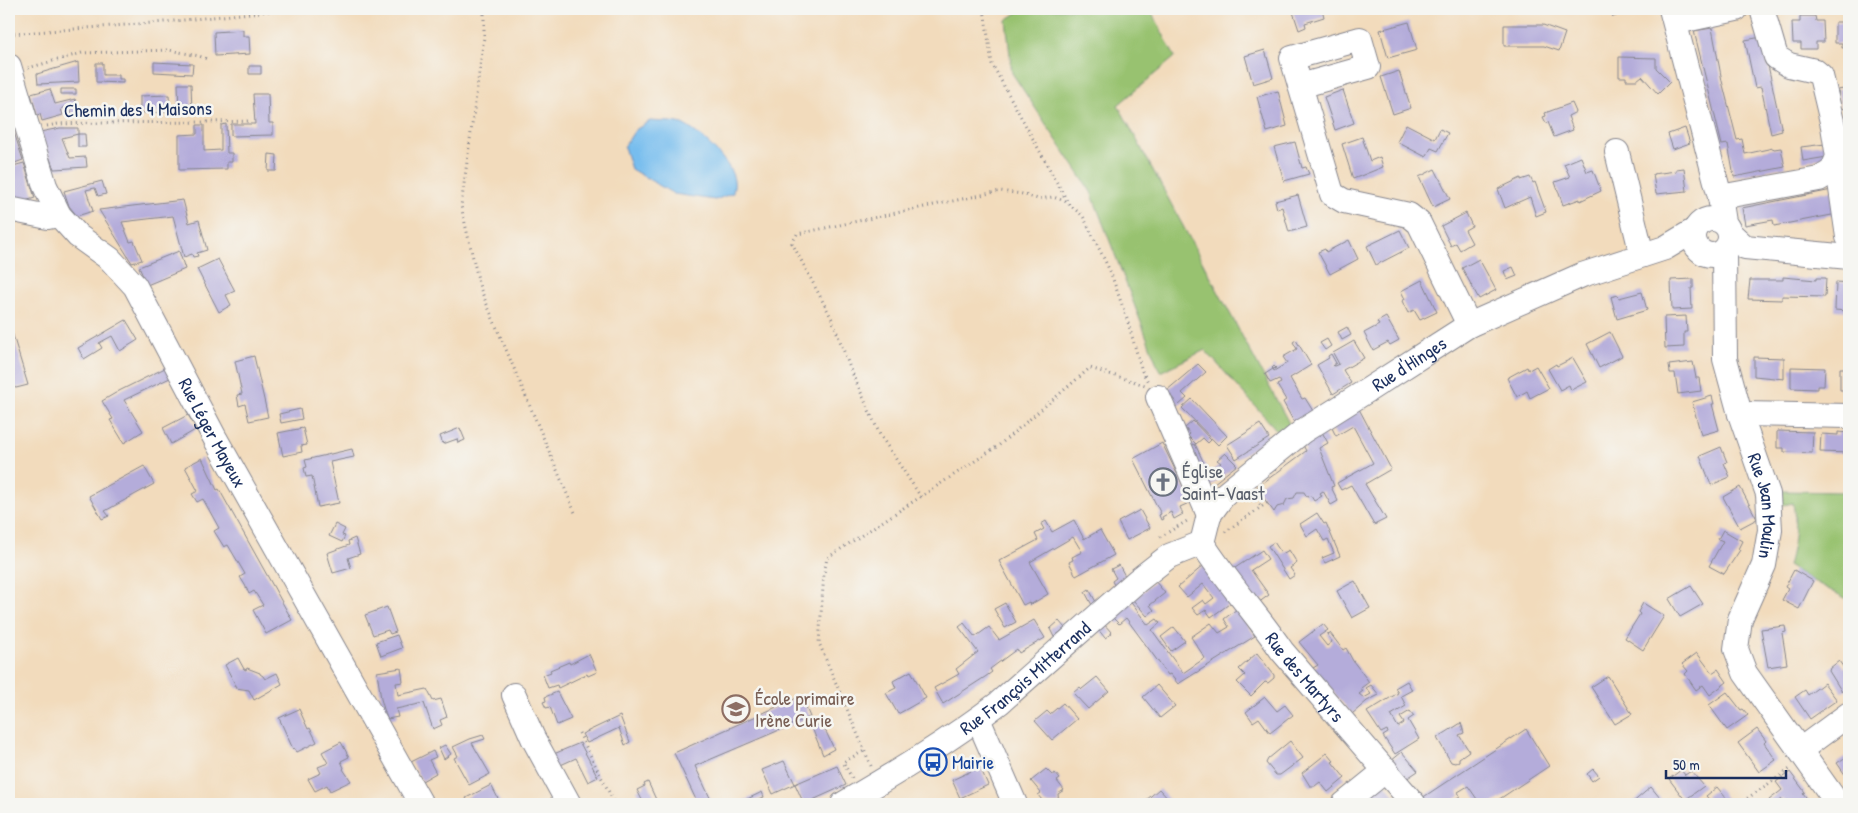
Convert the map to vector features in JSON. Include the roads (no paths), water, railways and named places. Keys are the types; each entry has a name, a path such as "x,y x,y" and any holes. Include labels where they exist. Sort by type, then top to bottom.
{"street":[{"path":"1736,9 1673,15 1718,189 1714,239 1744,253 1849,247 1839,175 1834,165"},
{"path":"1718,189 1819,179 1832,171 1838,157 1834,126 1821,76 1816,71 1789,65 1776,57 1762,9"},
{"name":"Rue Léger Mayeux","path":"10,70 45,186 59,215 78,236 110,259 135,286 216,440 421,804"},
{"path":"1300,86 1332,194 1344,201 1409,215 1419,224 1469,325"},
{"path":"1617,152 1642,255"},
{"path":"9,209 48,217 59,215"},
{"name":"Rue d'Hinges","path":"1207,551 1206,506 1223,496 1303,431 1469,325 1582,275 1665,248 1714,239"},
{"name":"Rue Jean Moulin","path":"1714,239 1723,280 1725,359 1740,414 1768,494 1770,530 1764,565 1740,619 1736,649 1745,673 1838,804"},
{"path":"1158,397 1206,506"},
{"path":"1740,414 1849,416"},
{"name":"Rue François Mitterrand","path":"846,802 912,764 978,720 999,704 1137,581 1169,556 1207,551"},
{"name":"Rue des Martyrs","path":"1207,551 1282,651 1414,804"},
{"path":"514,695 533,738 569,804"},
{"path":"1802,754 1849,714"},
{"path":"978,720 1015,804"},
{"path":"1344,804 1386,770"}],"water":[{"path":"650,121 682,124 697,133 714,148 728,165 734,183 733,193 715,200 674,194 631,169 624,147 635,130"}],"place":[{"name":"Église Saint-Vaast","path":"1163,482"},
{"name":"École primaire Irène Curie","path":"736,709"},
{"name":"Mairie","path":"933,762"}]}
